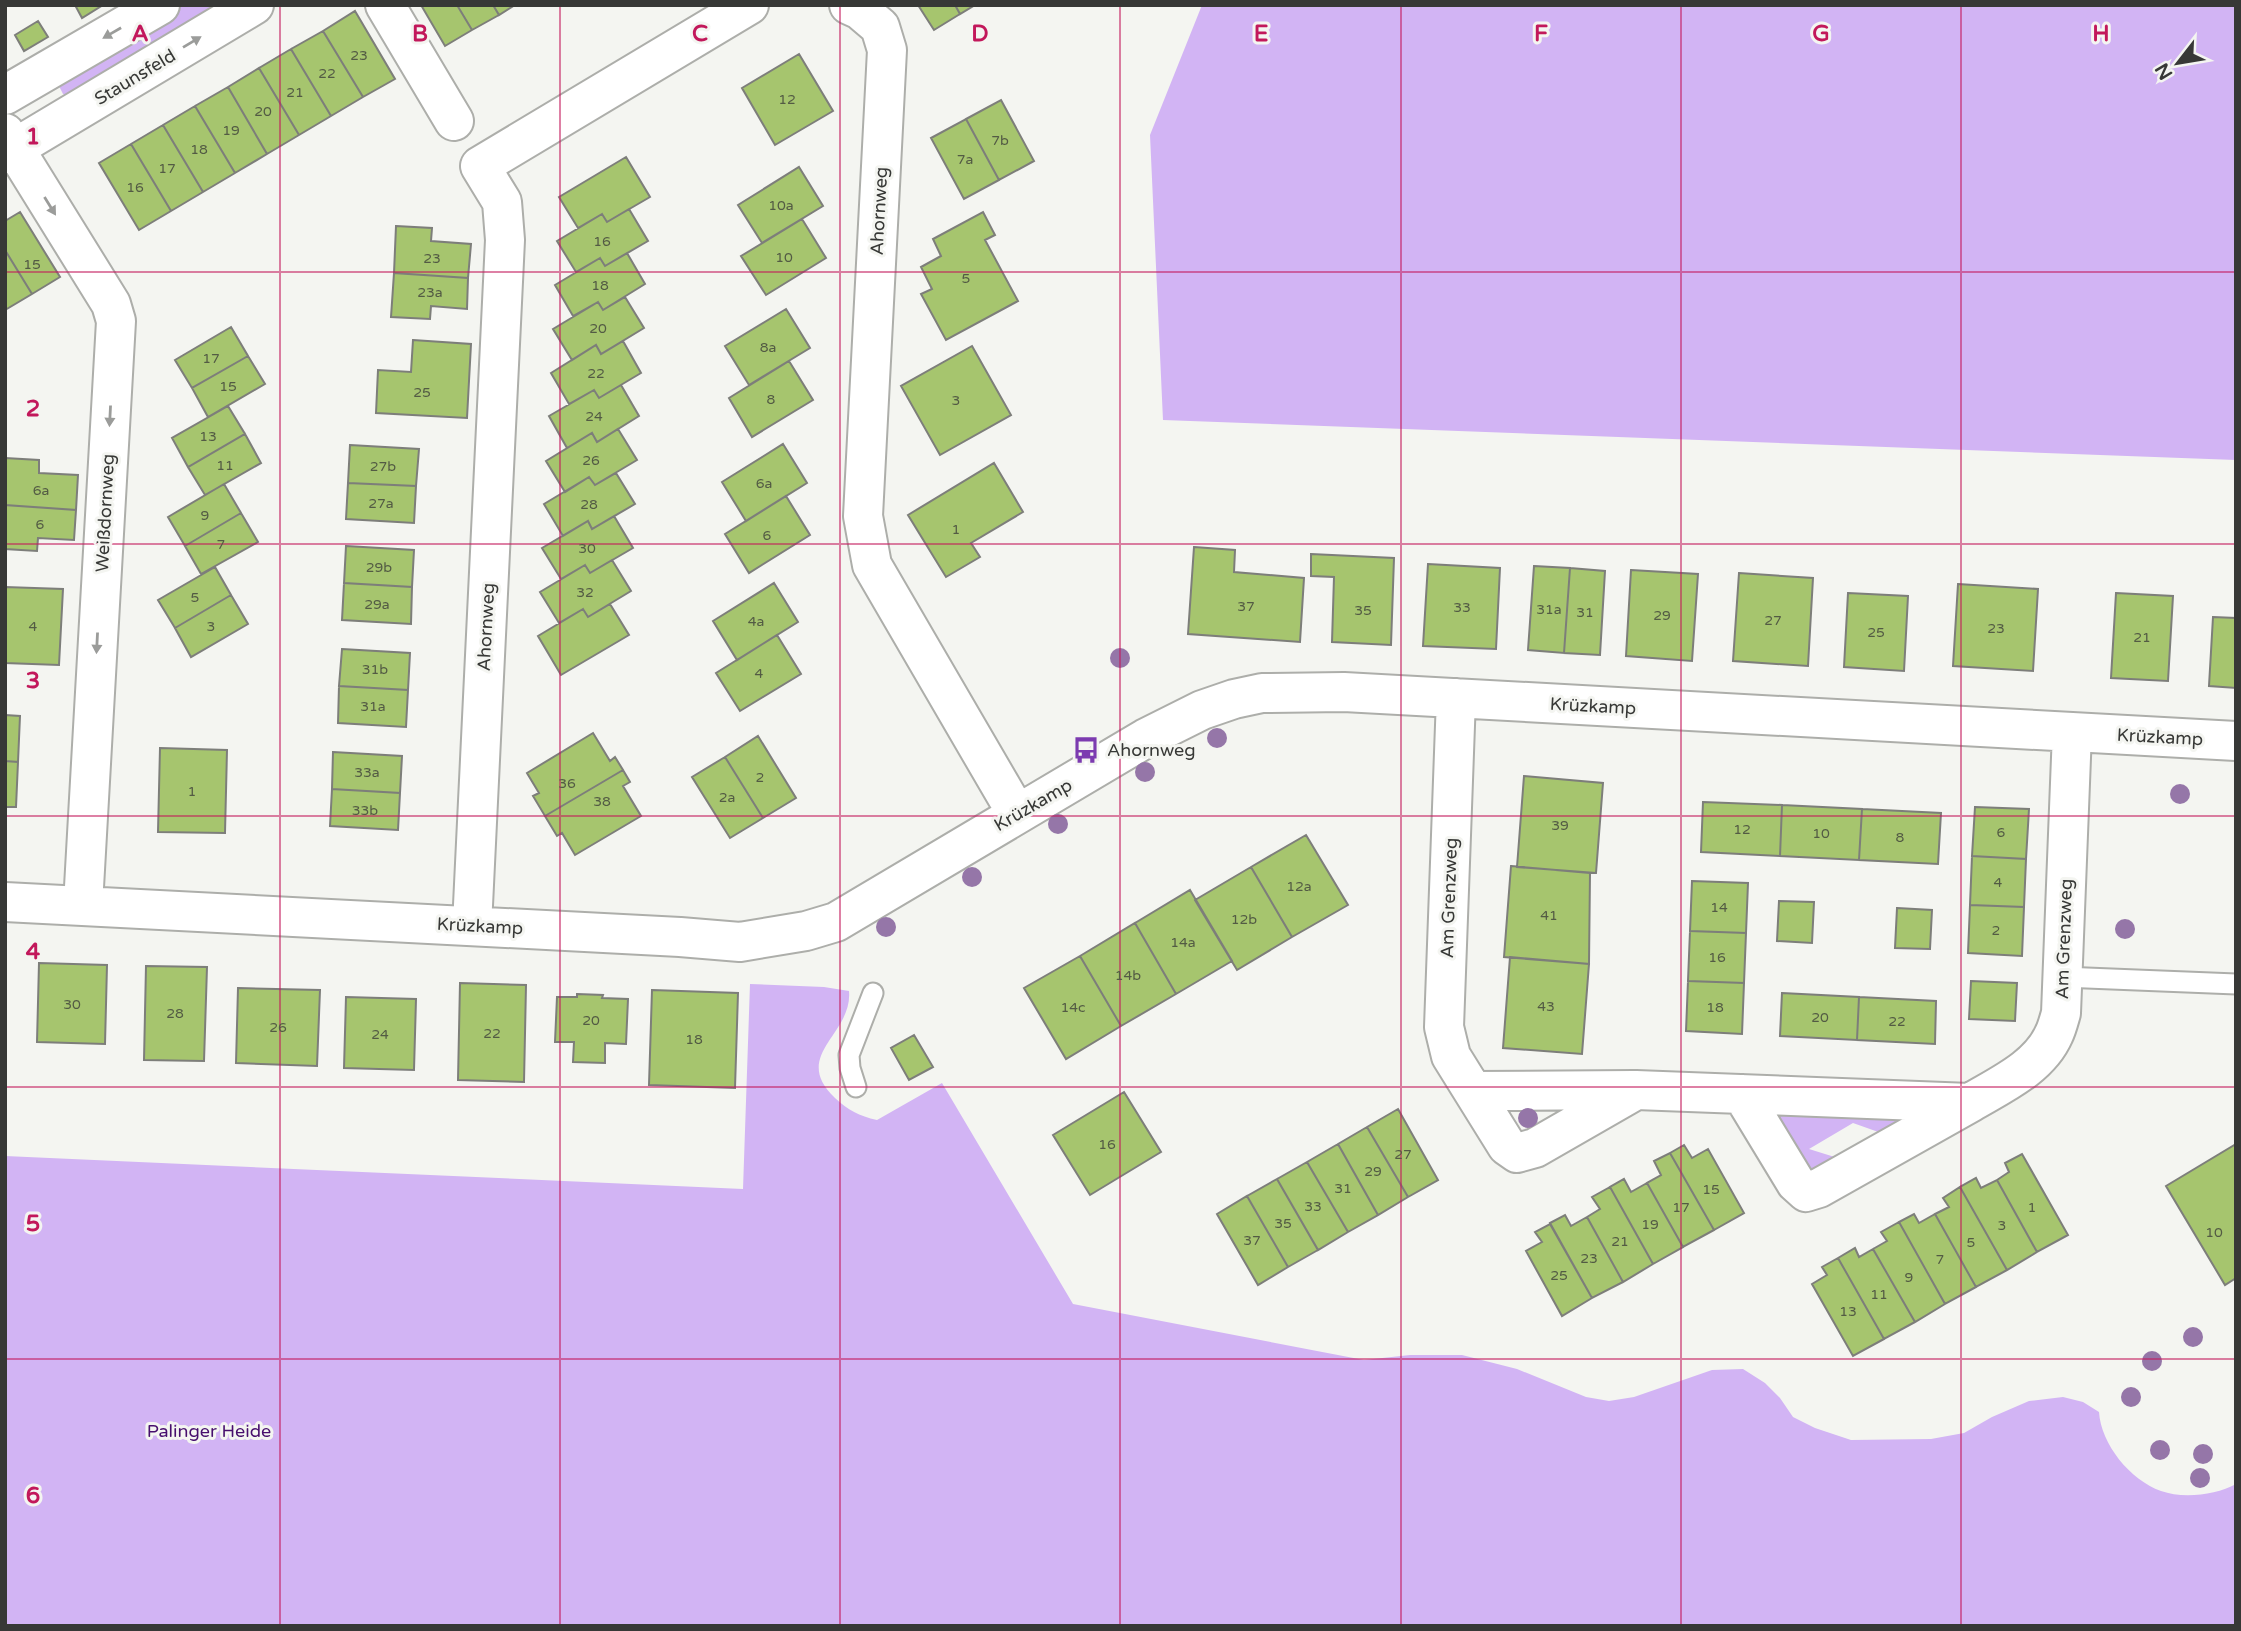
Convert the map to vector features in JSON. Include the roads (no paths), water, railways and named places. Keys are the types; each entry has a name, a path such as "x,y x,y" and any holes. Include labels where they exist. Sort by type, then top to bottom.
{"street":[{"path":"5,95 160,5"},
{"name":"Staunsfeld","path":"8,145 254,5"},
{"name":"Ahornweg","path":"385,5 502,202 505,240 472,926"},
{"path":"468,146 749,5"},
{"name":"Ahornweg","path":"849,5 860,10 880,27 887,50 863,516 872,565 1017,814"},
{"name":"Weißdornweg","path":"8,145 111,304 116,321 83,905"},
{"name":"Krüzkamp","path":"5,902 740,942 806,931 836,922 1146,738 1202,710 1234,699 1262,694 1344,692 2236,741"},
{"name":"Am Grenzweg","path":"1456,698 1444,1027 1451,1056 1507,1146 1517,1153 1535,1148 1636,1090"},
{"name":"Am Grenzweg","path":"1742,1094 1796,1183 1806,1192 1819,1188 1970,1103 2014,1076 2041,1055 2054,1035 2061,1013 2072,732"},
{"path":"1473,1091 1636,1090 1970,1103"}],"lane":[{"path":"2062,977 2236,984"},
{"path":"856,1087 849,1055 873,993"}],"place":[{"name":"Ahornweg","path":"1086,750"}],"park label":[{"name":"Palinger Heide","path":"209,1431"}]}
